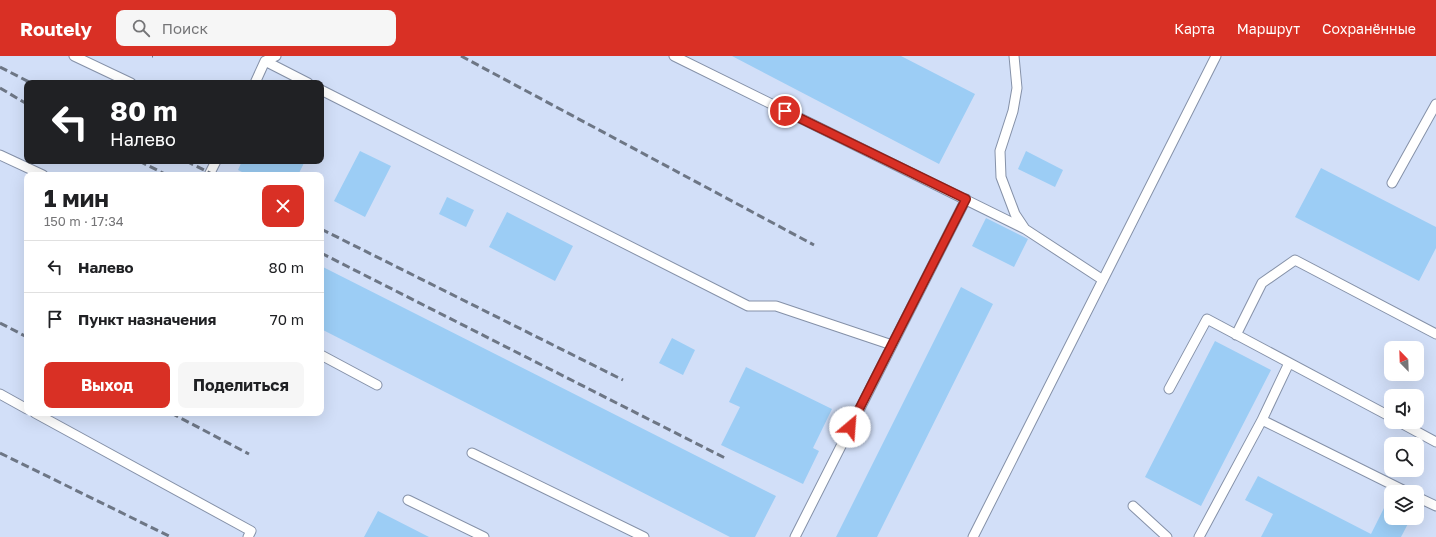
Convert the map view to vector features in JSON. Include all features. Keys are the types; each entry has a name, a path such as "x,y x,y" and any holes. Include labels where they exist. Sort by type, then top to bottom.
{"lane":[{"path":"74,56 125,80"},
{"path":"256,80 265,61 276,56"},
{"path":"674,56 1025,229 1103,280"},
{"path":"1014,56 1017,88 1014,111 1000,151 1001,177 1015,214 1025,229"},
{"path":"973,537 1216,56"},
{"path":"265,61 302,80"},
{"path":"324,92 748,306 776,306 892,344"},
{"path":"1392,183 1436,104"},
{"path":"0,155 37,172"},
{"path":"795,537 966,199"},
{"path":"1236,334 1262,283 1295,260 1436,334"},
{"path":"1170,389 1207,319 1384,414"},
{"path":"324,357 377,385"},
{"path":"1199,537 1262,420 1289,363"},
{"path":"0,394 24,407"},
{"path":"41,416 252,531 248,537"},
{"path":"1262,420 1393,485"},
{"path":"1413,429 1436,442"},
{"path":"472,453 644,537"},
{"path":"408,500 484,537"},
{"path":"1424,500 1436,506"},
{"path":"1132,506 1167,537"}],"building":[{"path":"732,56 901,56 975,94 939,164"},
{"path":"360,151 391,166 365,217 334,201"},
{"path":"1026,151 1063,170 1055,187 1018,169"},
{"path":"241,164 304,164 300,172 242,172 238,170"},
{"path":"1321,168 1436,227 1436,248 1419,281 1295,217"},
{"path":"447,197 474,210 466,227 439,214"},
{"path":"507,212 573,246 555,281 489,247"},
{"path":"986,218 1028,239 1014,267 972,246"},
{"path":"324,268 776,496 755,537 730,537 324,331"},
{"path":"961,287 993,304 877,537 836,537"},
{"path":"672,338 695,350 683,375 659,363"},
{"path":"1215,341 1271,370 1201,506 1145,477"},
{"path":"746,367 832,409 813,448 819,451 803,484 721,445 740,407 729,402"},
{"path":"1258,476 1371,534 1384,508 1384,525 1407,525 1401,537 1261,537 1273,514 1245,500"},
{"path":"378,511 429,537 364,537"}],"railway":[{"path":"461,56 814,245"},
{"path":"0,67 25,80"},
{"path":"0,88 24,102"},
{"path":"145,164 161,172"},
{"path":"192,164 208,172"},
{"path":"324,230 623,380"},
{"path":"324,255 727,459"},
{"path":"0,323 24,335"},
{"path":"177,416 249,454"},
{"path":"0,453 171,537"}],"route":[{"path":"785,111 966,199 850,427"}]}
